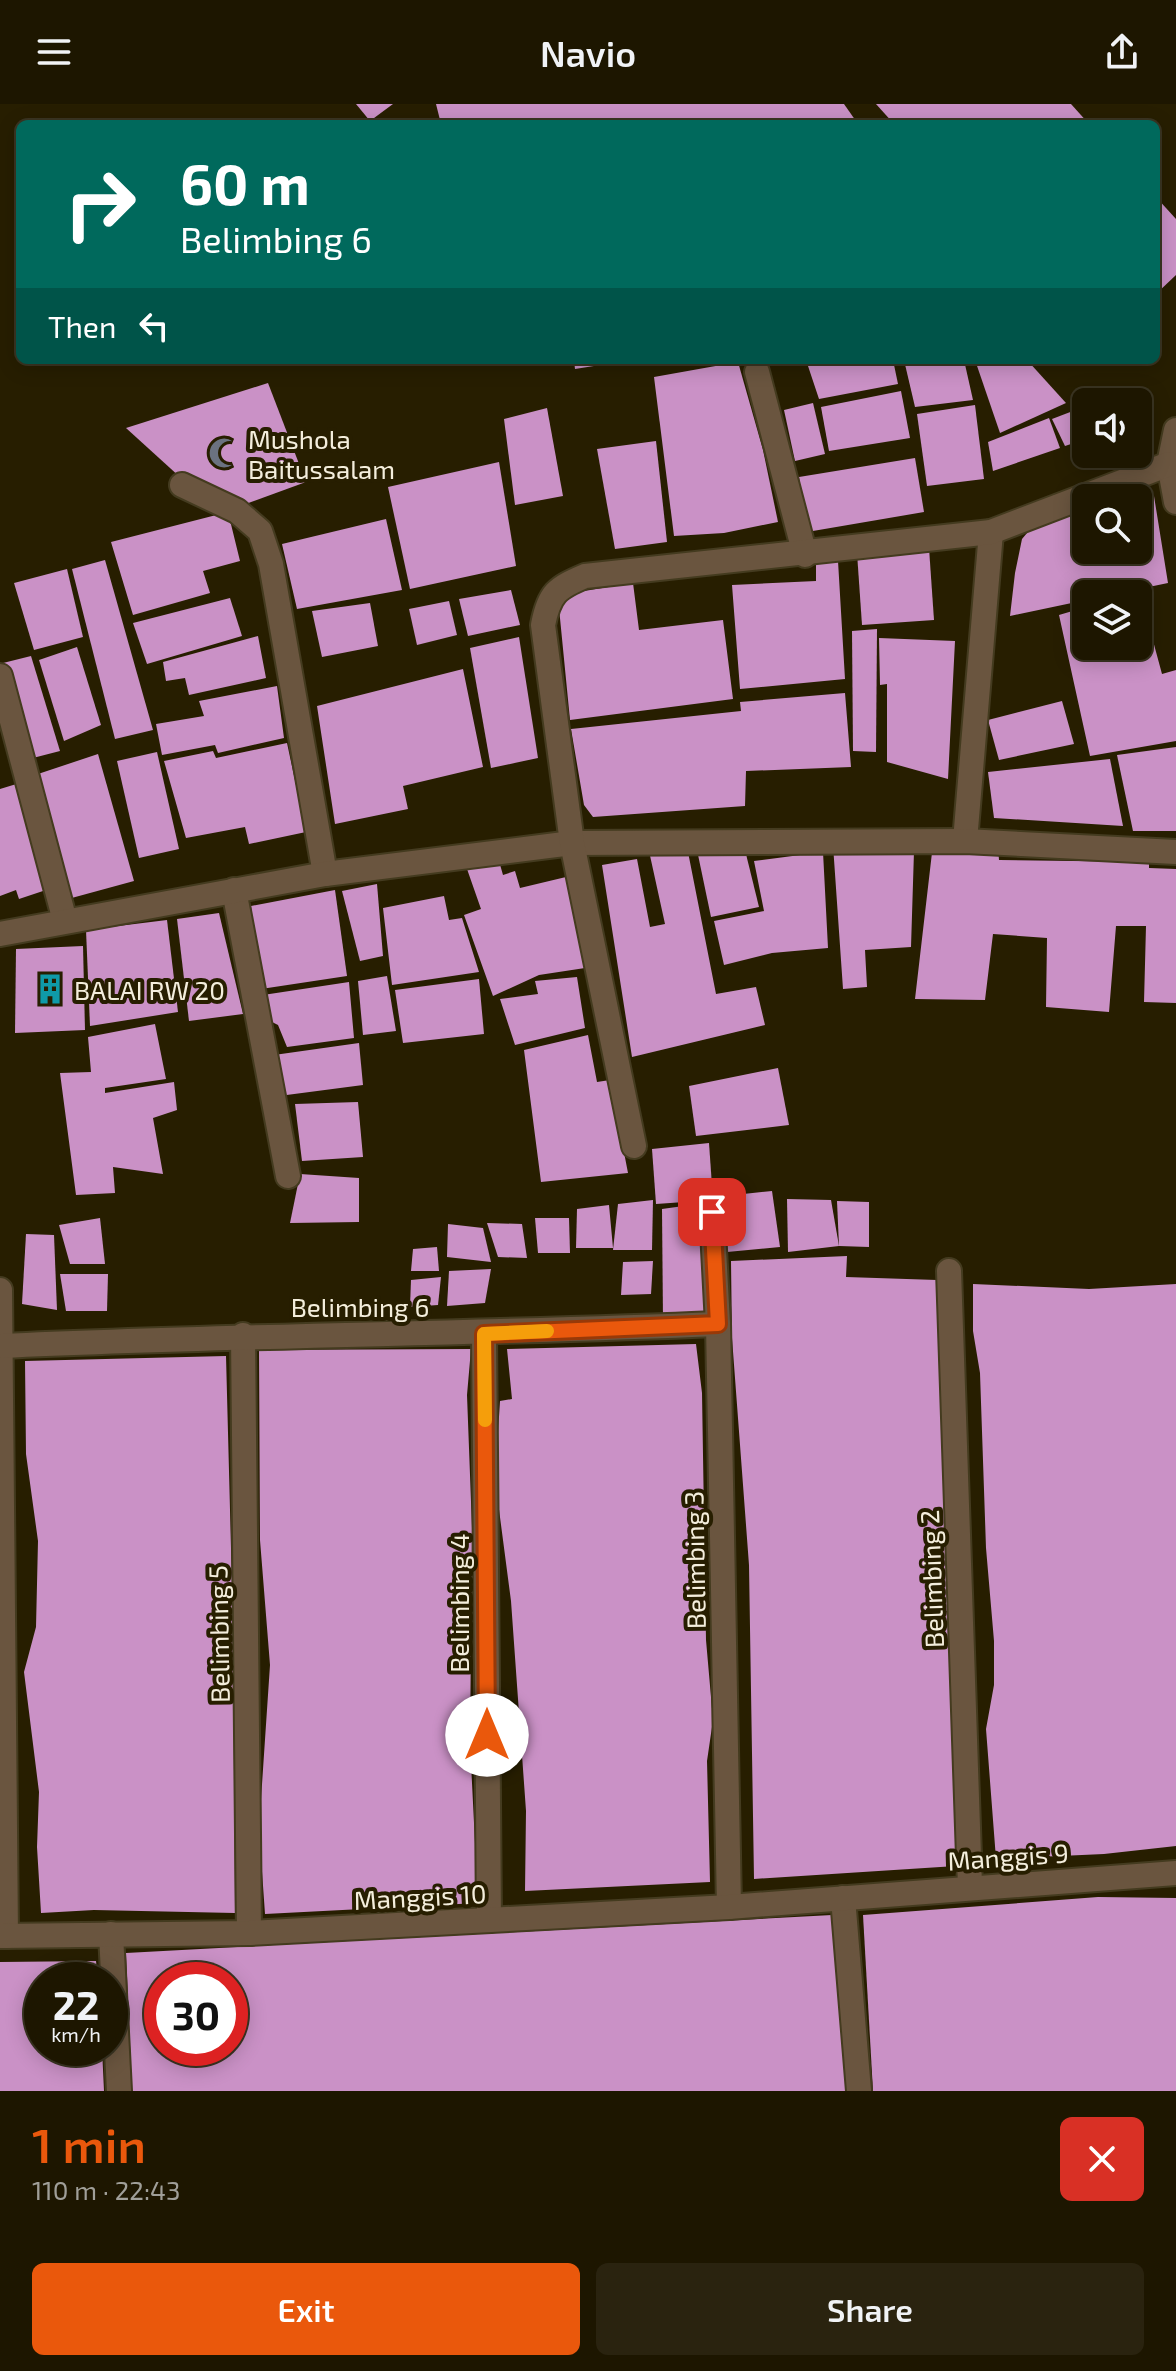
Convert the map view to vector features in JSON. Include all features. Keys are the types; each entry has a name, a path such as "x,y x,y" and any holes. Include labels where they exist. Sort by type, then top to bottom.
{"street":[{"path":"757,372 805,555"},
{"path":"1176,430 1169,464 1176,502"},
{"path":"634,1146 572,843 543,625 546,606 559,587 585,576 805,555 991,532 1169,464"},
{"path":"182,485 237,511 260,531 271,564 325,874"},
{"path":"965,841 991,532"},
{"path":"0,676 65,921"},
{"path":"0,934 325,874 572,843 965,841 1176,852"},
{"path":"234,890 288,1176"},
{"name":"Belimbing 3","path":"712,1212 718,1324 729,1907"},
{"name":"Belimbing 2","path":"949,1271 970,1886"},
{"path":"0,1290 3,1936"},
{"name":"Belimbing 6","path":"2,1346 243,1335 484,1334 718,1324"},
{"name":"Belimbing 4","path":"484,1334 489,1920"},
{"name":"Belimbing 5","path":"243,1335 249,1933"},
{"name":"Manggis 9","path":"843,1898 970,1886 1176,1873"},
{"path":"843,1898 859,2091"},
{"name":"Manggis 10","path":"3,1936 249,1933 843,1898"},
{"path":"111,1934 119,2091"}],"building":[{"path":"356,104 393,104 371,120"},
{"path":"436,104 844,104 855,120 440,120"},
{"path":"876,104 1071,104 1085,120 890,120"},
{"path":"1160,201 1176,219 1176,275 1160,290"},
{"path":"574,364 606,364 575,369"},
{"path":"739,364 763,450 778,522 724,533 674,536 654,377"},
{"path":"807,364 894,364 898,384 819,399"},
{"path":"905,364 965,364 973,400 915,407"},
{"path":"976,364 1031,364 1066,403 1000,433"},
{"name":"Mushola Baitussalam","path":"268,383 306,482 240,506 181,478 126,428"},
{"path":"901,391 910,438 829,451 821,407"},
{"path":"813,403 825,454 795,461 784,410"},
{"path":"975,405 984,479 927,486 917,414"},
{"path":"547,408 563,496 515,505 504,419"},
{"path":"1072,411 1072,444 1065,446 1052,419"},
{"path":"1049,418 1060,448 993,471 988,442"},
{"path":"656,441 667,542 615,549 597,449"},
{"path":"915,458 924,512 807,532 799,477"},
{"path":"499,462 516,566 410,589 388,487"},
{"path":"1154,496 1168,583 1152,586 1152,580 1072,580 1072,603 1010,616 1022,539 1038,520 1072,508 1072,564 1152,564"},
{"path":"228,512 240,561 203,571 210,593 133,615 111,542"},
{"path":"386,519 402,590 297,609 282,544"},
{"path":"929,548 934,620 862,625 857,553"},
{"path":"105,560 153,730 115,739 72,569"},
{"path":"838,561 845,679 740,689 732,585 816,581 816,562"},
{"path":"67,569 83,637 34,650 14,583"},
{"path":"633,583 639,630 723,620 733,699 570,720 559,608 572,593"},
{"path":"511,590 520,625 468,636 459,599"},
{"path":"230,598 242,636 147,664 133,623"},
{"path":"449,601 457,635 417,645 409,609"},
{"path":"370,603 378,646 322,657 312,611"},
{"path":"1072,611 1072,660 1152,660 1152,637 1162,674 1176,670 1176,741 1090,756 1059,615"},
{"path":"877,629 876,752 853,751 852,631"},
{"path":"258,636 266,678 189,695 185,678 166,681 163,662"},
{"path":"519,637 538,758 491,768 470,648"},
{"path":"879,638 955,641 948,779 887,762 887,684 880,685"},
{"path":"77,647 101,725 64,741 39,660"},
{"path":"31,656 60,751 29,759 3,663"},
{"path":"463,669 483,767 403,786 408,809 335,824 317,706"},
{"path":"277,686 284,738 218,753 215,745 162,755 156,724 204,716 199,701"},
{"path":"845,693 851,767 746,771 745,806 593,817 584,805 571,729 741,711 740,702"},
{"path":"1062,701 1074,744 999,760 988,720"},
{"path":"287,743 306,832 249,844 245,827 186,838 164,761 213,751 216,758"},
{"path":"1176,747 1176,831 1133,831 1117,755"},
{"path":"157,752 179,849 139,858 117,761"},
{"path":"98,754 134,881 68,899 38,774"},
{"path":"1110,759 1123,826 994,818 988,772"},
{"path":"23,782 52,888 19,899 16,890 0,896 0,789"},
{"path":"933,844 998,847 999,860 1149,862 1149,868 1176,869 1176,1003 1144,1002 1146,926 1116,926 1109,1012 1046,1007 1047,938 993,934 985,1000 915,999"},
{"path":"833,845 914,851 911,947 865,950 867,987 843,989"},
{"path":"697,850 745,850 759,907 711,917"},
{"path":"649,851 688,852 716,994 756,987 765,1025 632,1057 602,865 637,859 650,927 665,924"},
{"path":"823,852 828,948 772,953 724,965 714,921 764,911 754,861"},
{"path":"499,861 503,875 515,871 520,888 566,877 585,968 539,975 493,996 464,915 481,909 467,869"},
{"path":"377,884 383,956 360,961 342,891"},
{"path":"335,890 347,976 261,989 251,906"},
{"path":"444,896 449,920 462,918 479,972 392,985 383,908"},
{"path":"219,913 243,1014 189,1021 177,919"},
{"path":"167,920 178,1012 90,1026 86,930"},
{"name":"BALAI RW 20","path":"83,946 85,1030 15,1033 16,949"},
{"path":"387,976 396,1031 363,1035 358,981"},
{"path":"577,977 585,1028 515,1045 500,999 538,994 535,981"},
{"path":"479,979 484,1034 403,1043 395,990"},
{"path":"349,982 354,1038 287,1047 278,1025 266,1019 263,995"},
{"path":"155,1024 166,1079 105,1088 105,1093 174,1082 177,1110 153,1118 163,1174 113,1167 115,1193 76,1195 60,1073 91,1072 88,1037"},
{"path":"588,1035 597,1082 610,1080 628,1173 541,1182 524,1050"},
{"path":"359,1043 363,1085 279,1096 274,1055"},
{"path":"778,1068 789,1125 696,1136 689,1086"},
{"path":"358,1102 363,1157 302,1161 295,1104"},
{"path":"709,1143 713,1200 656,1204 652,1149"},
{"path":"300,1174 359,1178 359,1222 290,1223"},
{"path":"772,1191 780,1247 727,1252 725,1196"},
{"path":"787,1199 831,1200 839,1246 788,1252"},
{"path":"653,1200 652,1250 613,1250 618,1204"},
{"path":"837,1201 869,1202 869,1247 839,1246"},
{"path":"698,1204 710,1315 663,1321 662,1209"},
{"path":"609,1205 613,1248 576,1248 577,1209"},
{"path":"100,1218 105,1264 70,1264 59,1225"},
{"path":"535,1218 569,1218 570,1253 538,1253"},
{"path":"487,1223 522,1224 527,1258 498,1257"},
{"path":"448,1224 483,1228 491,1262 447,1257"},
{"path":"26,1234 54,1235 57,1310 22,1304"},
{"path":"437,1247 439,1271 411,1271 413,1249"},
{"path":"847,1256 846,1277 937,1280 937,1324 945,1383 955,1698 956,1866 754,1879 749,1565 732,1338 731,1261"},
{"path":"653,1261 651,1294 621,1295 623,1262"},
{"path":"491,1269 485,1303 447,1306 449,1271"},
{"path":"60,1274 108,1274 107,1311 66,1311"},
{"path":"441,1277 438,1305 410,1307 411,1280"},
{"path":"973,1284 1089,1289 1176,1284 1176,1846 1104,1854 996,1859 986,1729 994,1685 994,1641 986,1548 980,1373 973,1331"},
{"path":"696,1344 702,1393 706,1640 713,1720 707,1761 710,1882 525,1891 526,1811 511,1601 495,1479 500,1401 512,1399 507,1349"},
{"path":"471,1349 467,1395 472,1528 470,1743 478,1903 265,1914 259,1829 270,1665 260,1540 259,1350"},
{"path":"226,1356 233,1625 235,1913 94,1910 41,1913 37,1847 39,1792 24,1672 36,1627 38,1541 26,1454 25,1361"},
{"path":"1098,1897 1176,1898 1176,2091 873,2091 863,1915"},
{"path":"832,1915 847,2091 132,2091 126,1953"},
{"path":"96,1961 24,1962 24,2066 103,2066 104,2091 0,2091 0,1962"}],"slow traffic":[{"path":"485,1420 484,1334 547,1331"}],"place":[{"name":"Mushola Baitussalam","path":"224,453"},
{"name":"BALAI RW 20","path":"50,989"}],"route":[{"path":"487,1735 484,1334 718,1324 712,1212"}]}
